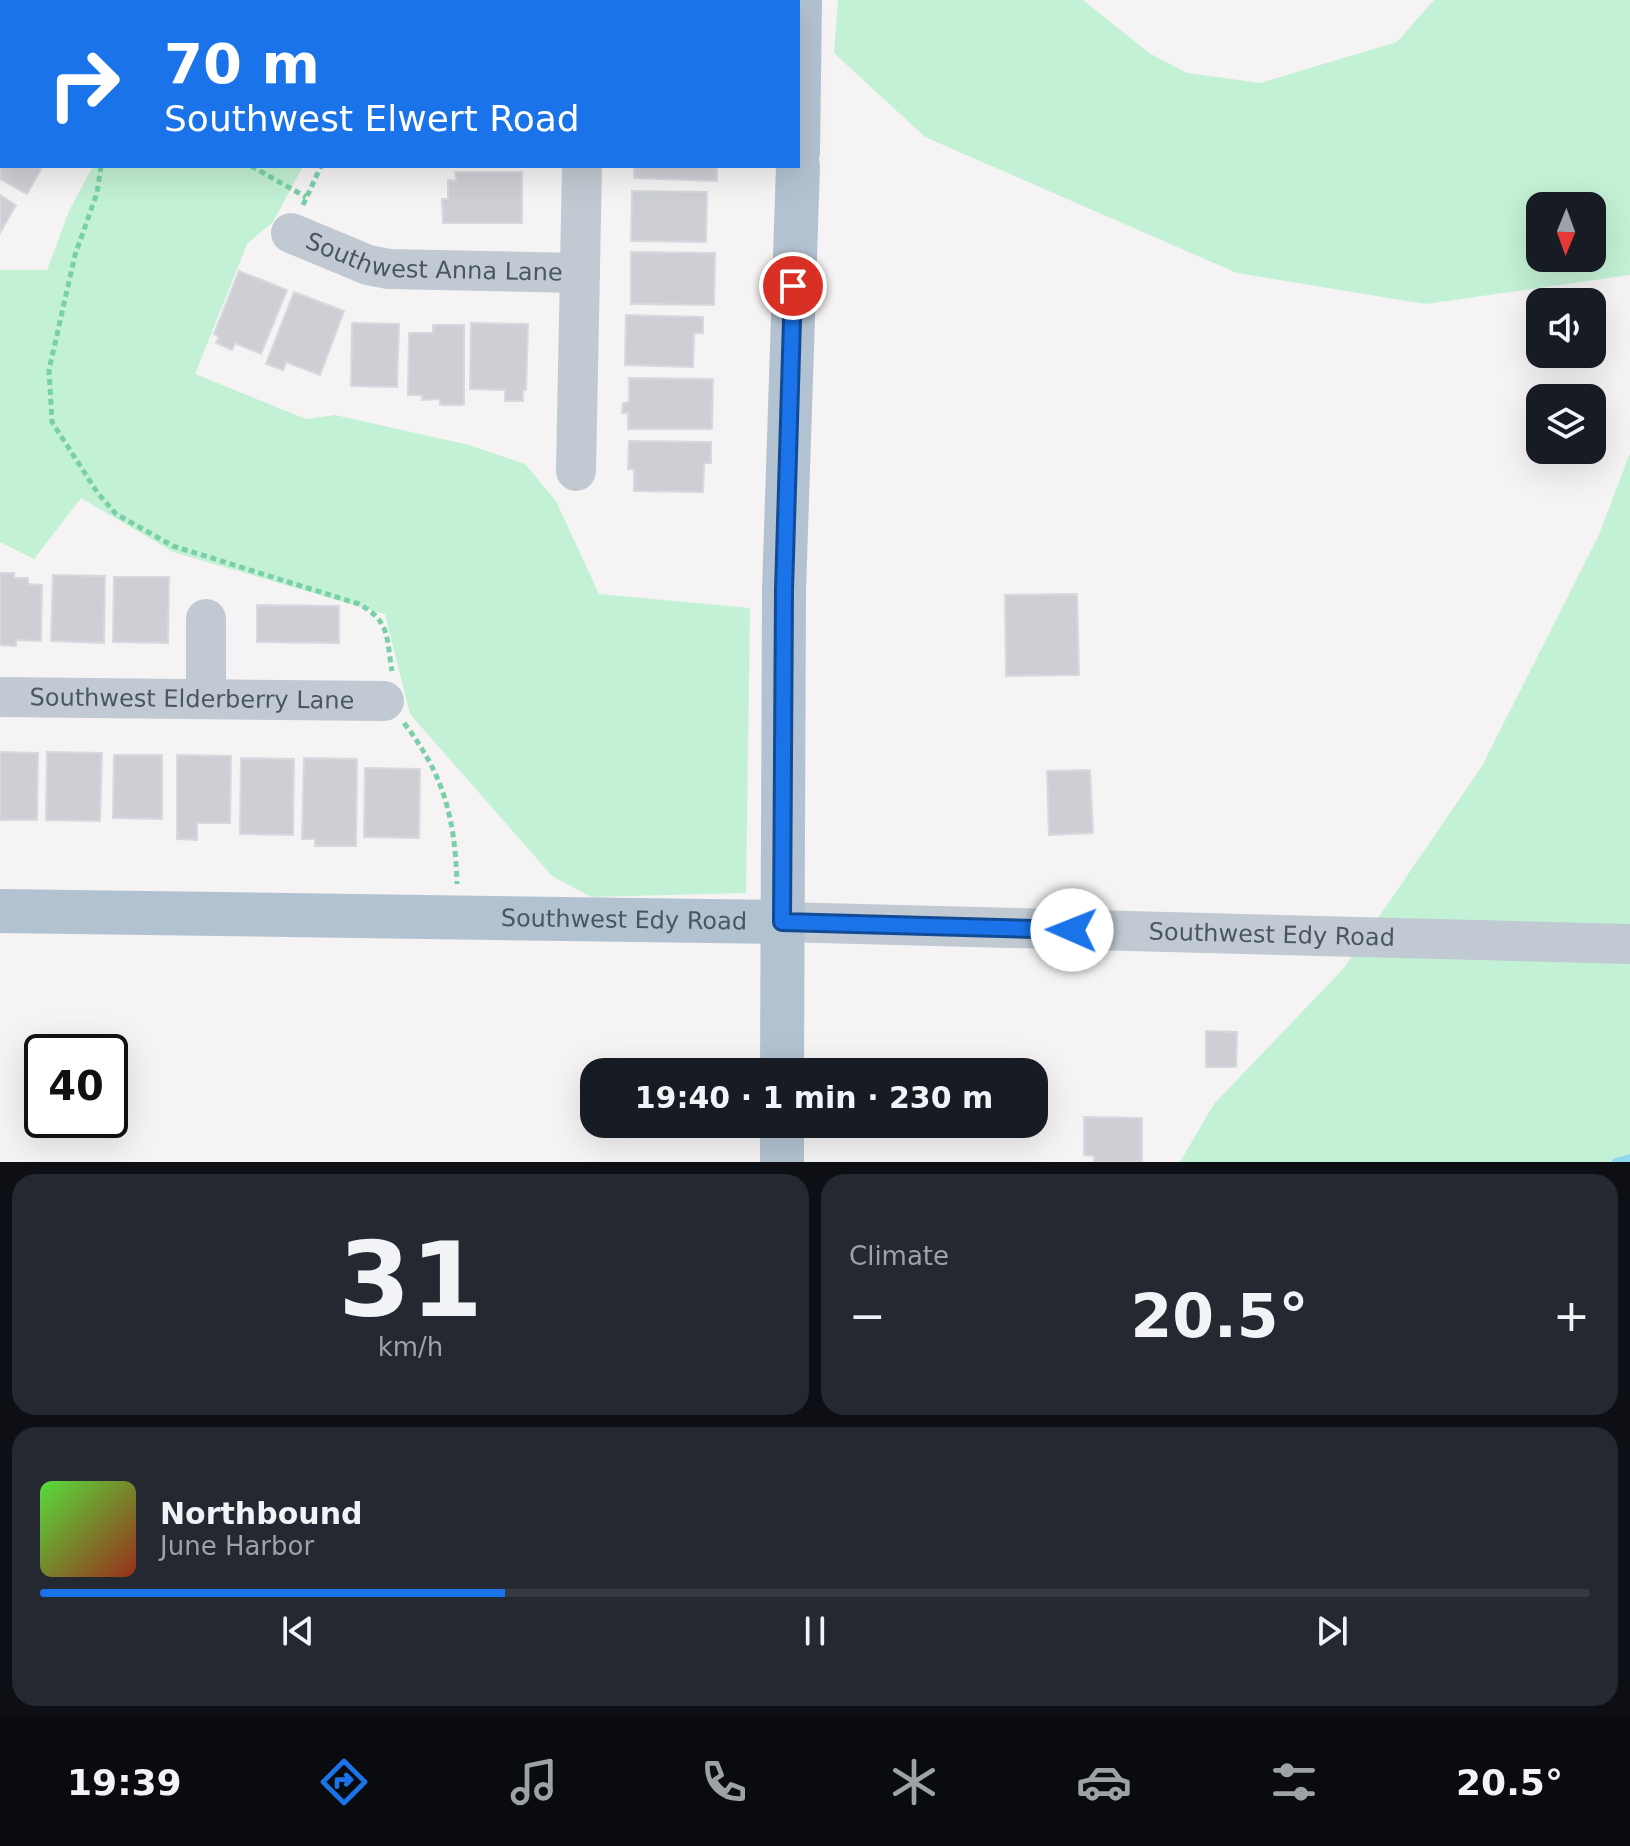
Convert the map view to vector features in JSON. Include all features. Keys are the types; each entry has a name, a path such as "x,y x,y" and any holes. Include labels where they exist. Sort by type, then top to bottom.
{"main road":[{"path":"782,1058 784,590 798,168"},
{"name":"Southwest Edy Road","path":"0,911 782,922"},
{"path":"782,1138 782,1162"}],"street":[{"path":"576,471 582,168"},
{"name":"Southwest Anna Lane","path":"291,233 368,265 389,269 580,273"},
{"path":"206,619 206,699"},
{"name":"Southwest Elderberry Lane","path":"0,697 393,700"},
{"name":"Southwest Edy Road","path":"782,922 1630,944"}],"path":[{"path":"101,168 97,193 75,255 49,370 52,422 106,506 116,514 173,546 359,604 380,616 385,625 393,700 440,780 456,850 458,917"},
{"path":"255,168 306,197"},
{"path":"291,233 320,168"}],"green space":[{"path":"838,0 1083,0 1149,53 1187,73 1260,83 1397,42 1434,0 1630,0 1630,275 1426,304 1237,273 925,137 834,53"},
{"path":"92,168 302,168 273,222 247,244 195,374 306,419 335,415 469,445 525,464 556,501 599,594 750,608 746,893 591,897 552,876 410,714 385,614 173,552 81,498 34,559 0,542 0,270 47,270 69,211"},
{"path":"1630,453 1630,1162 1180,1162 1214,1104 1344,968 1482,766 1599,535"}],"building":[{"path":"0,168 42,168 27,194 0,179"},
{"path":"634,168 717,168 717,181 634,178"},
{"path":"455,172 522,172 522,223 443,223 442,199 448,199 448,180 456,181"},
{"path":"632,191 707,192 706,242 631,241"},
{"path":"0,195 16,205 0,233"},
{"path":"631,252 715,253 714,305 631,304"},
{"path":"239,271 287,290 261,354 235,343 232,350 216,343 219,337 214,334"},
{"path":"294,292 344,311 320,375 286,362 283,370 266,364"},
{"path":"626,315 703,317 703,333 694,333 693,367 625,365"},
{"path":"352,323 399,324 397,387 351,386"},
{"path":"471,323 528,324 523,401 505,401 505,390 470,389"},
{"path":"433,325 464,325 464,405 440,405 440,399 422,400 422,395 408,395 409,333 433,333"},
{"path":"629,378 713,379 712,429 628,429 628,413 622,413 623,403 629,402"},
{"path":"629,441 711,442 711,463 704,463 703,492 634,491 634,469 628,469"},
{"path":"0,573 14,573 14,578 28,578 28,584 42,585 41,641 16,640 16,646 0,645"},
{"path":"53,575 105,576 104,643 51,641"},
{"path":"114,577 169,577 168,643 113,642"},
{"path":"1077,594 1079,675 1006,676 1005,595"},
{"path":"257,605 339,606 339,643 257,642"},
{"path":"0,752 38,753 37,820 0,820"},
{"path":"47,752 102,753 100,821 46,820"},
{"path":"114,755 162,755 162,819 113,818"},
{"path":"177,755 231,756 230,823 197,823 197,840 177,839"},
{"path":"241,758 294,759 293,835 240,834"},
{"path":"304,758 357,759 356,846 315,846 315,839 302,839"},
{"path":"365,768 420,769 419,838 364,837"},
{"path":"1090,770 1093,833 1049,835 1047,771"},
{"path":"1206,1031 1237,1032 1236,1067 1206,1067"},
{"path":"1084,1117 1142,1118 1142,1162 1094,1162 1094,1156 1084,1155"}],"waterway":[{"path":"1616,1162 1630,1158"}],"route":[{"path":"793,286 784,590 782,922 1072,930"}]}
